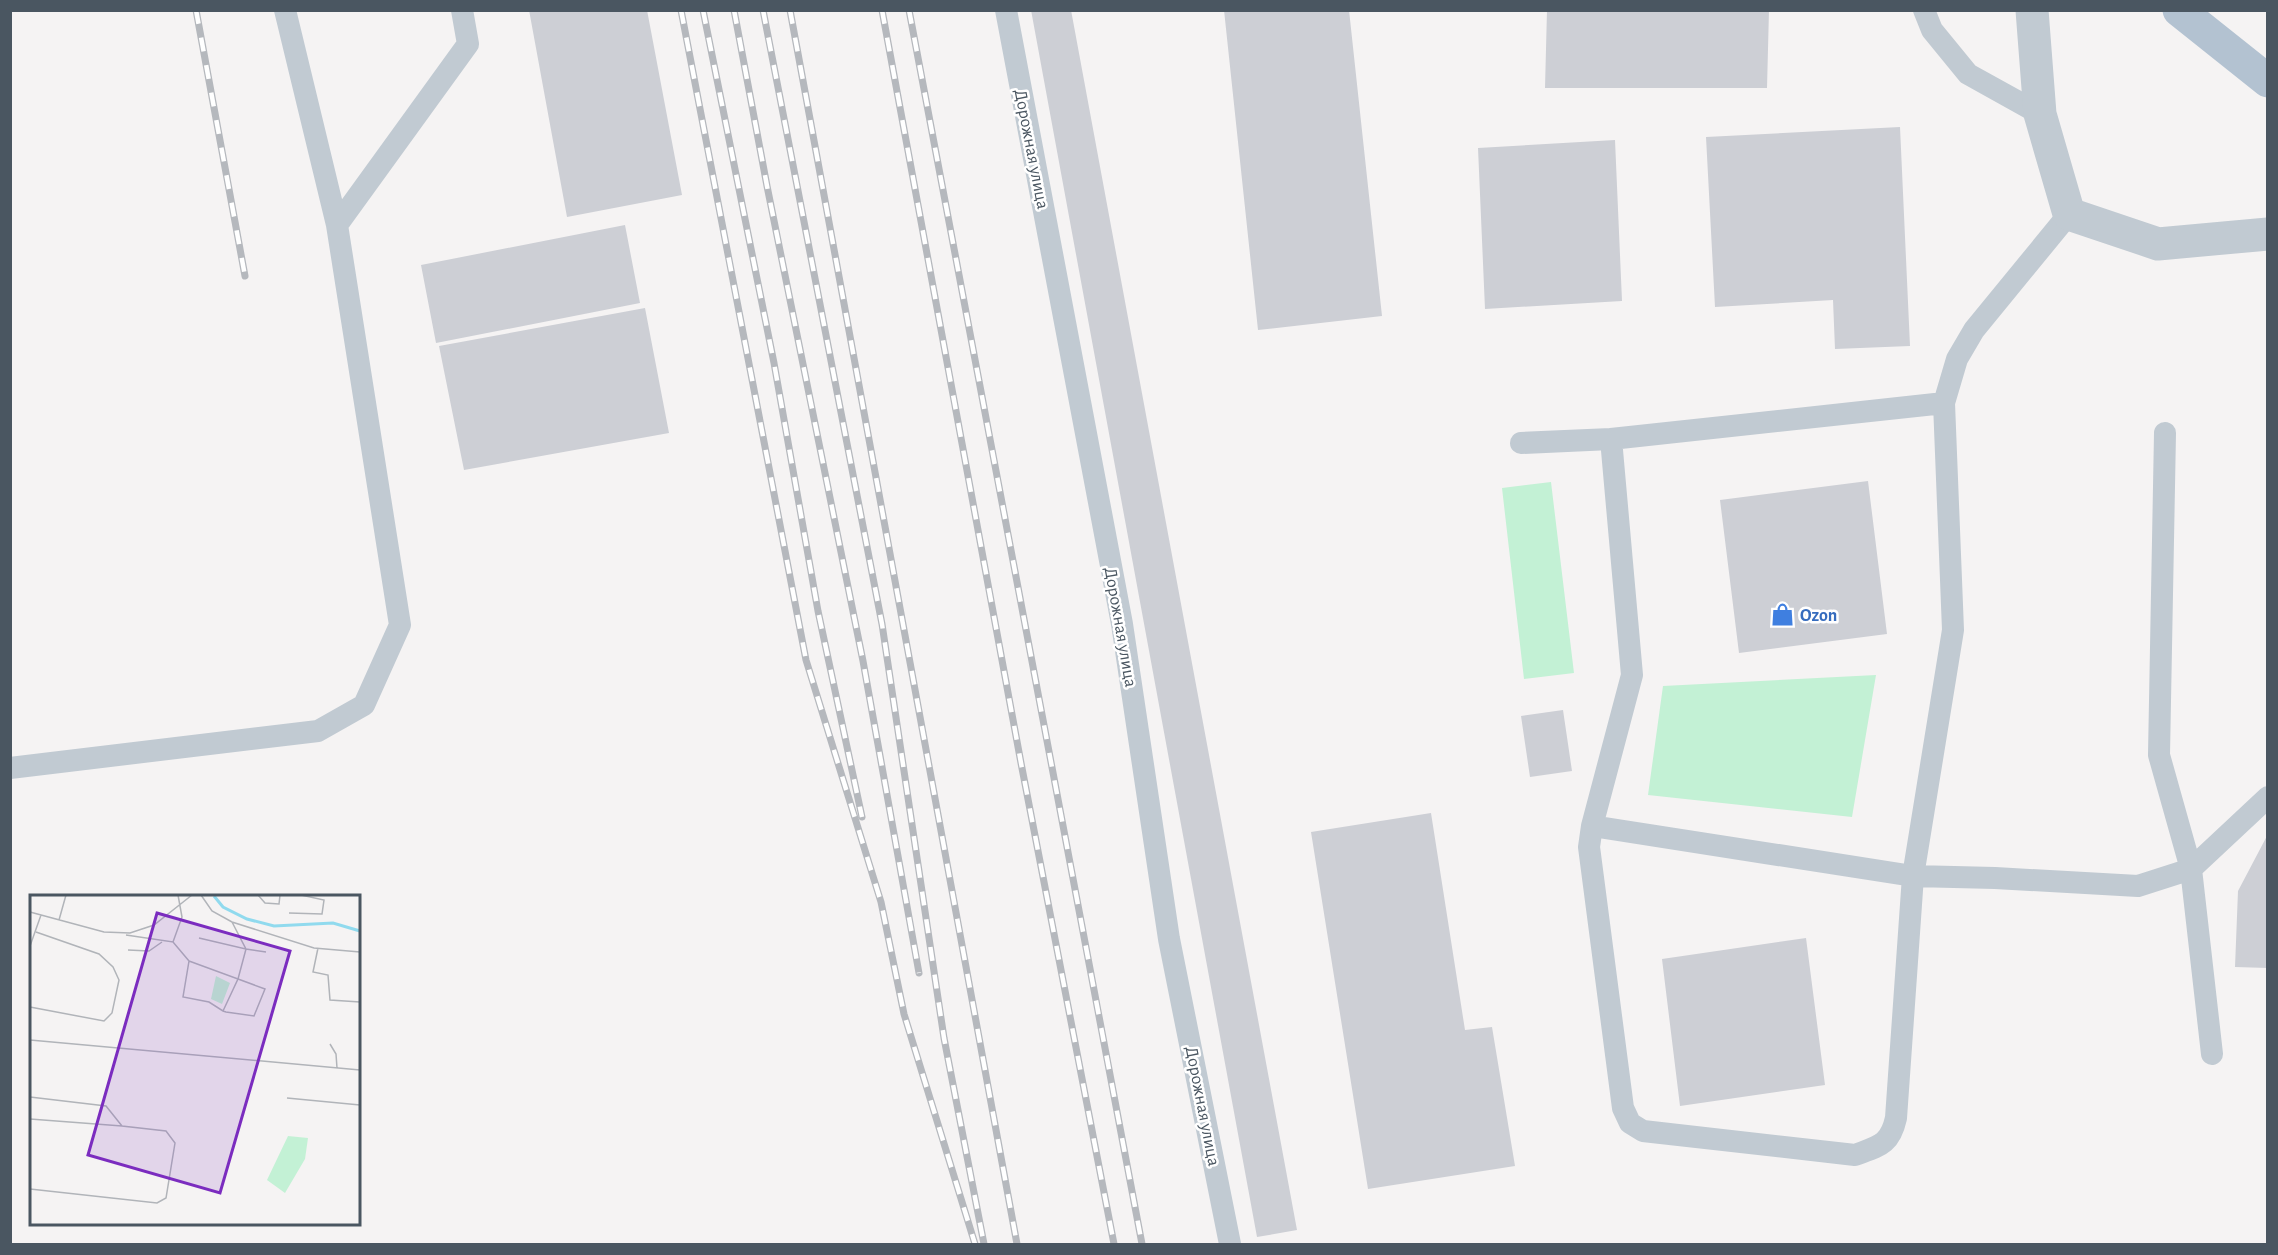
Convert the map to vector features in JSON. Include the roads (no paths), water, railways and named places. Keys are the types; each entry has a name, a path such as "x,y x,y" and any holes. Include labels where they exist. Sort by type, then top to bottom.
{"main road":[{"path":"2179,10 2268,81"}],"street":[{"path":"2032,10 2040,114 2069,214 2158,244 2268,234"}],"lane":[{"path":"10,768 318,731 364,705 400,626 337,225 285,10"},
{"path":"337,225 468,44 462,10"},
{"name":"Дорожная улица","path":"1005,10 1122,624 1169,939 1230,1245"},
{"path":"1924,10 1932,30 1968,74 2040,114"},
{"path":"1611,440 1632,675 1592,826 1589,847 1623,1108 1630,1123 1643,1131 1856,1155 1879,1146 1893,1134 1896,1118 1913,876 1953,630 1944,403 1957,359 1974,330 2069,214"},
{"path":"1521,442 1611,440 1944,403"},
{"path":"2165,434 2159,755 2191,869 2212,1054"},
{"path":"1592,826 1913,876 2138,886 2191,869 2268,797"}],"railway":[{"path":"196,10 245,276"},
{"path":"681,10 806,660 881,902 904,1014 975,1244"},
{"path":"703,10 774,363 818,611 862,817"},
{"path":"734,10 767,186 863,661 919,973"},
{"path":"763,10 882,624 944,1038 984,1244"},
{"path":"790,10 1017,1244"},
{"path":"882,10 1021,763 1114,1244"},
{"path":"909,10 1142,1244"}],"place":[{"name":"Ozon","path":"1782,615"}]}
